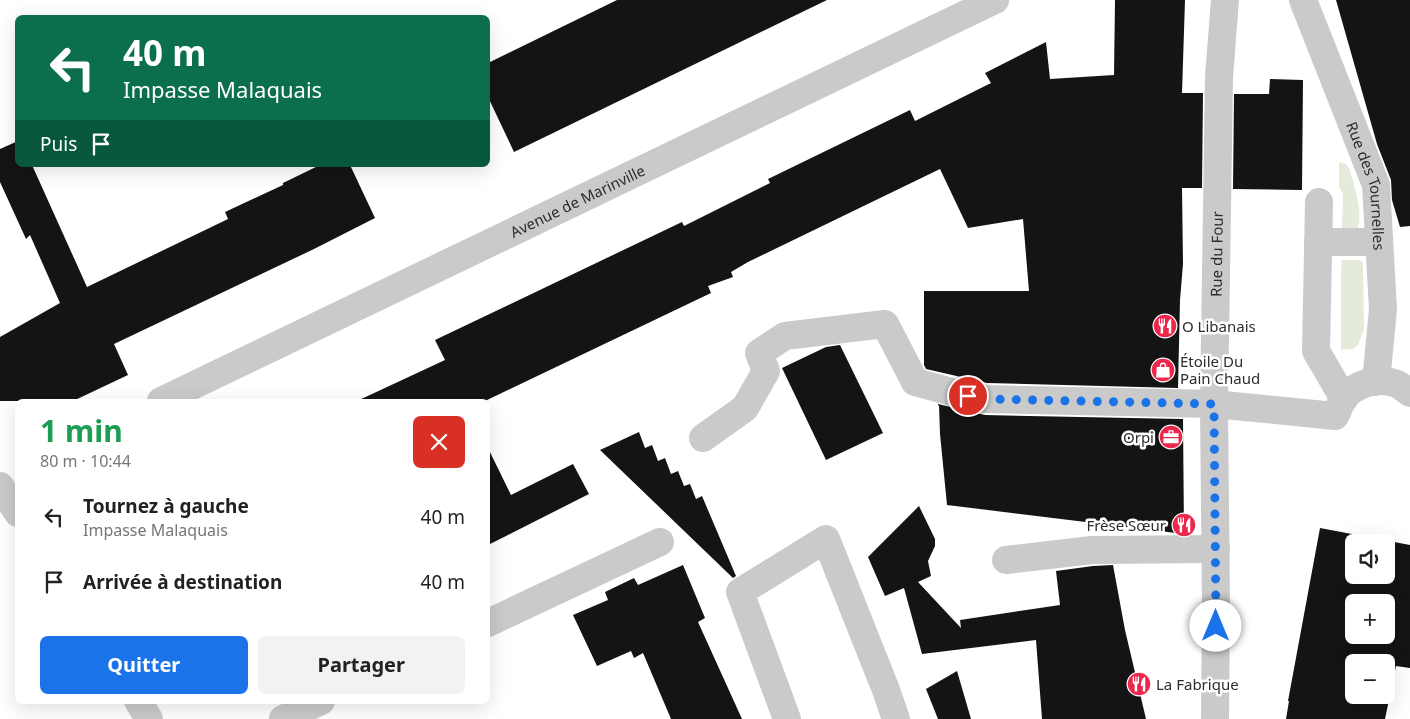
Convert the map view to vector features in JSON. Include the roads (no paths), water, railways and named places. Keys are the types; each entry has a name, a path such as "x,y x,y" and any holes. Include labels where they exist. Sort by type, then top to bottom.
{"street":[{"name":"Avenue de Marinville","path":"165,399 995,0"},
{"name":"Rue du Four","path":"1215,719 1216,549 1214,404 1219,77 1225,0"},
{"name":"Rue des Tournelles","path":"1303,0 1376,185 1383,309 1376,382"},
{"path":"1319,202 1316,351 1339,408"},
{"path":"1318,242 1379,242"},
{"path":"703,438 745,408 766,371 759,353 785,336 885,324 915,382 985,399 1339,408 1360,386 1365,384 1381,381 1397,384 1410,393"},
{"path":"0,479 15,472"},
{"path":"0,486 15,508"},
{"path":"787,719 740,592 826,539 896,719"},
{"path":"490,622 660,542"},
{"path":"1006,560 1092,550 1216,549"},
{"path":"140,704 149,719"},
{"path":"283,719 314,704"}],"place":[{"name":"O Libanais","path":"1165,326"},
{"name":"Étoile Du Pain Chaud","path":"1163,370"},
{"name":"Orpi","path":"1171,437"},
{"name":"Frèse Sœur","path":"1184,525"},
{"name":"La Fabrique","path":"1139,684"}]}
